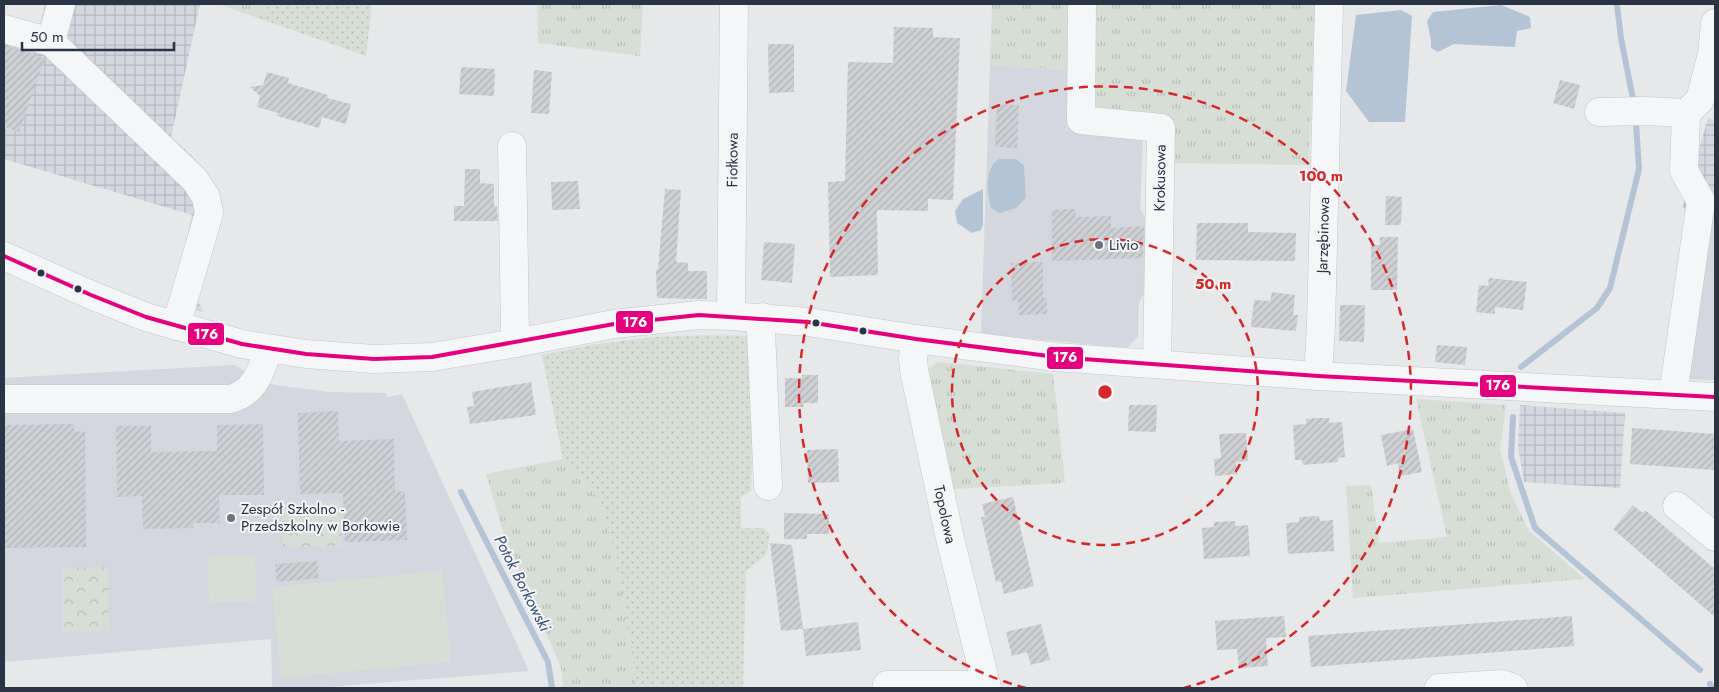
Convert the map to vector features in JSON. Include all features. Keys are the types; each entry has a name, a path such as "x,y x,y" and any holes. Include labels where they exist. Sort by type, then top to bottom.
{"street":[{"path":"51,42 61,4"},
{"name":"Fiołkowa","path":"731,316 734,4"},
{"name":"Krokusowa","path":"1082,4 1081,120 1161,128 1157,364"},
{"name":"Jarzębinowa","path":"1318,376 1329,4"},
{"path":"1673,395 1701,200 1684,171 1686,113 1700,100 1712,54 1715,23"},
{"path":"4,29 51,42 195,180 206,197 209,213 176,326"},
{"path":"1599,112 1644,111 1686,113"},
{"path":"512,146 516,343"},
{"path":"4,256 146,317 267,349 306,354 374,359 432,357 614,324 699,315 763,317 808,322 916,339 1056,356 1318,376 1715,397"},
{"path":"763,317 768,486"},
{"name":"Topolowa","path":"916,339 913,358 914,370 954,553 987,686"},
{"path":"4,399 230,399 239,397 246,392 264,364 267,349"},
{"path":"1677,506 1715,537"},
{"path":"1439,688 1502,684 1513,688"},
{"path":"887,685 987,686"}],"shaded area":[{"path":"45,4 200,4 171,137 192,156 208,177 197,298 203,312 172,304 192,215 4,159 4,19 39,29"},
{"path":"990,65 1068,70 1143,139 1140,209 1151,227 1148,287 1139,302 1138,337 1127,348 981,334"},
{"path":"1708,118 1715,120 1715,213 1682,208"},
{"path":"1713,212 1715,213 1715,380 1688,379"},
{"name":"Zespół Szkolno - Przedszkolny w Borkowie","path":"234,365 267,383 275,385 330,392 386,393 387,397 402,394 529,671 316,688 272,688 271,639 4,662 4,378"},
{"path":"1520,405 1625,413 1620,488 1524,482 1518,447"}],"green space":[{"path":"218,4 268,4 264,20"},
{"path":"268,4 372,4 366,56 264,20"},
{"path":"537,4 643,4 640,56 538,43"},
{"path":"992,4 1315,4 1309,165 1173,163 1143,139 1066,131 1068,70 990,65"},
{"path":"751,336 754,347 751,491 741,497 741,528 764,528 770,535 766,555 746,571 743,688 637,688 616,554 600,500 563,459 542,355 590,345 655,337"},
{"path":"938,362 1053,374 1065,483 953,489 925,372"},
{"path":"1416,399 1506,405 1500,449 1511,494 1529,531 1585,579 1353,598 1346,486 1371,485 1379,543 1447,537"},
{"path":"563,459 600,500 616,554 637,688 563,688 561,668 504,535 486,474"},
{"path":"340,502 342,546 283,547 282,504"},
{"path":"255,556 256,601 209,603 207,557"},
{"path":"108,567 109,631 63,632 63,568"},
{"path":"442,571 451,662 281,678 272,587"}],"water":[{"path":"1501,5 1530,17 1531,28 1517,31 1515,47 1454,44 1438,52 1431,48 1427,21 1433,12"},
{"path":"1401,10 1412,16 1405,122 1369,122 1346,91 1356,15"},
{"path":"999,159 1016,159 1024,166 1026,198 1016,208 1000,213 991,208 988,195 988,181 991,168"},
{"path":"983,189 983,224 981,230 972,233 957,223 955,211 963,199"}],"building":[{"path":"894,27 933,28 933,37 960,38 953,200 928,199 928,211 877,210 878,275 830,277 828,182 845,181 848,62 893,63"},
{"path":"768,44 794,44 794,92 769,93"},
{"path":"4,45 45,58 19,132 4,127"},
{"path":"461,67 495,69 494,96 459,94"},
{"path":"534,70 552,72 549,114 531,113"},
{"path":"267,72 289,78 288,83 328,95 327,98 351,104 346,124 322,117 319,128 277,116 278,113 257,107 260,96 250,87 263,85"},
{"path":"1560,80 1580,85 1574,109 1553,103"},
{"path":"997,104 1019,105 1017,148 995,147"},
{"path":"465,169 480,169 480,183 494,184 494,206 497,206 498,221 454,221 454,206 464,206"},
{"path":"578,181 580,209 552,210 551,182"},
{"path":"665,189 681,190 676,262 688,263 688,271 707,271 707,299 657,298 656,270 658,270"},
{"path":"1386,196 1402,197 1401,225 1385,225"},
{"path":"1075,209 1076,217 1111,216 1111,228 1144,226 1143,258 1052,261 1052,210"},
{"path":"1197,223 1248,223 1248,232 1296,233 1295,261 1196,260"},
{"path":"1380,237 1398,237 1397,290 1371,290 1371,245 1380,245"},
{"path":"764,242 795,244 792,283 761,280"},
{"path":"1043,262 1043,298 1047,298 1047,314 1019,315 1018,301 1012,301 1011,263"},
{"path":"1489,278 1527,282 1523,310 1495,307 1495,314 1476,312 1479,285 1488,286"},
{"path":"1272,292 1295,295 1293,315 1298,315 1296,331 1251,327 1254,300 1270,301"},
{"path":"1340,305 1365,305 1364,342 1339,341"},
{"path":"1437,345 1467,347 1465,365 1435,362"},
{"path":"802,375 818,375 818,403 803,403 804,407 785,407 785,378 802,378"},
{"path":"531,382 536,415 470,424 467,407 474,406 472,392"},
{"path":"1129,405 1157,405 1156,432 1128,431"},
{"path":"338,411 339,441 394,439 395,492 405,491 407,540 345,542 343,493 300,494 298,413"},
{"path":"1329,418 1329,423 1342,422 1345,457 1338,458 1338,462 1303,465 1302,460 1295,460 1293,425 1306,424 1306,419"},
{"path":"74,424 74,431 85,432 86,547 4,548 4,425"},
{"path":"263,424 264,495 219,495 220,523 193,523 193,528 143,529 142,496 117,497 116,426 151,426 151,452 217,451 217,425"},
{"path":"1632,428 1715,434 1715,470 1630,464"},
{"path":"1413,429 1422,472 1400,476 1398,463 1387,466 1381,435"},
{"path":"1246,433 1248,461 1236,462 1237,474 1215,476 1214,459 1221,458 1219,434"},
{"path":"838,449 839,482 808,483 807,450"},
{"path":"1013,497 1034,586 1004,594 1001,581 996,582 981,517 985,517 982,504"},
{"path":"1633,505 1643,513 1645,510 1715,569 1715,617 1613,529"},
{"path":"784,513 829,514 829,534 807,534 807,539 784,539"},
{"path":"1319,516 1320,521 1333,520 1334,551 1288,554 1286,523 1299,522 1299,517"},
{"path":"1235,521 1235,526 1248,525 1250,556 1204,559 1202,528 1214,527 1214,522"},
{"path":"770,543 792,545 803,629 781,631"},
{"path":"317,561 319,578 277,582 275,564"},
{"path":"1284,616 1286,637 1266,638 1268,666 1239,668 1237,649 1217,650 1215,621"},
{"path":"1572,616 1574,646 1311,667 1308,636"},
{"path":"858,622 861,650 806,656 803,629"},
{"path":"1041,624 1050,660 1031,665 1027,652 1012,656 1006,632"}],"waterway":[{"path":"1617,5 1621,38 1633,99"},
{"path":"1521,367 1597,308 1610,288 1639,169 1636,123"},
{"path":"1513,417 1511,457 1535,528 1700,670"},
{"name":"Potok Borkowski","path":"461,492 548,662 552,688"},
{"path":"1710,684 1712,688"}],"transit line":[{"name":"176","path":"4,256 146,317 242,344 306,354 374,359 432,357 614,324 699,315 808,322 916,339 1056,357 1318,376 1715,397"}],"place":[{"name":"Livio","path":"1099,245"},
{"name":"Zespół Szkolno - Przedszkolny w Borkowie","path":"231,518"}]}
